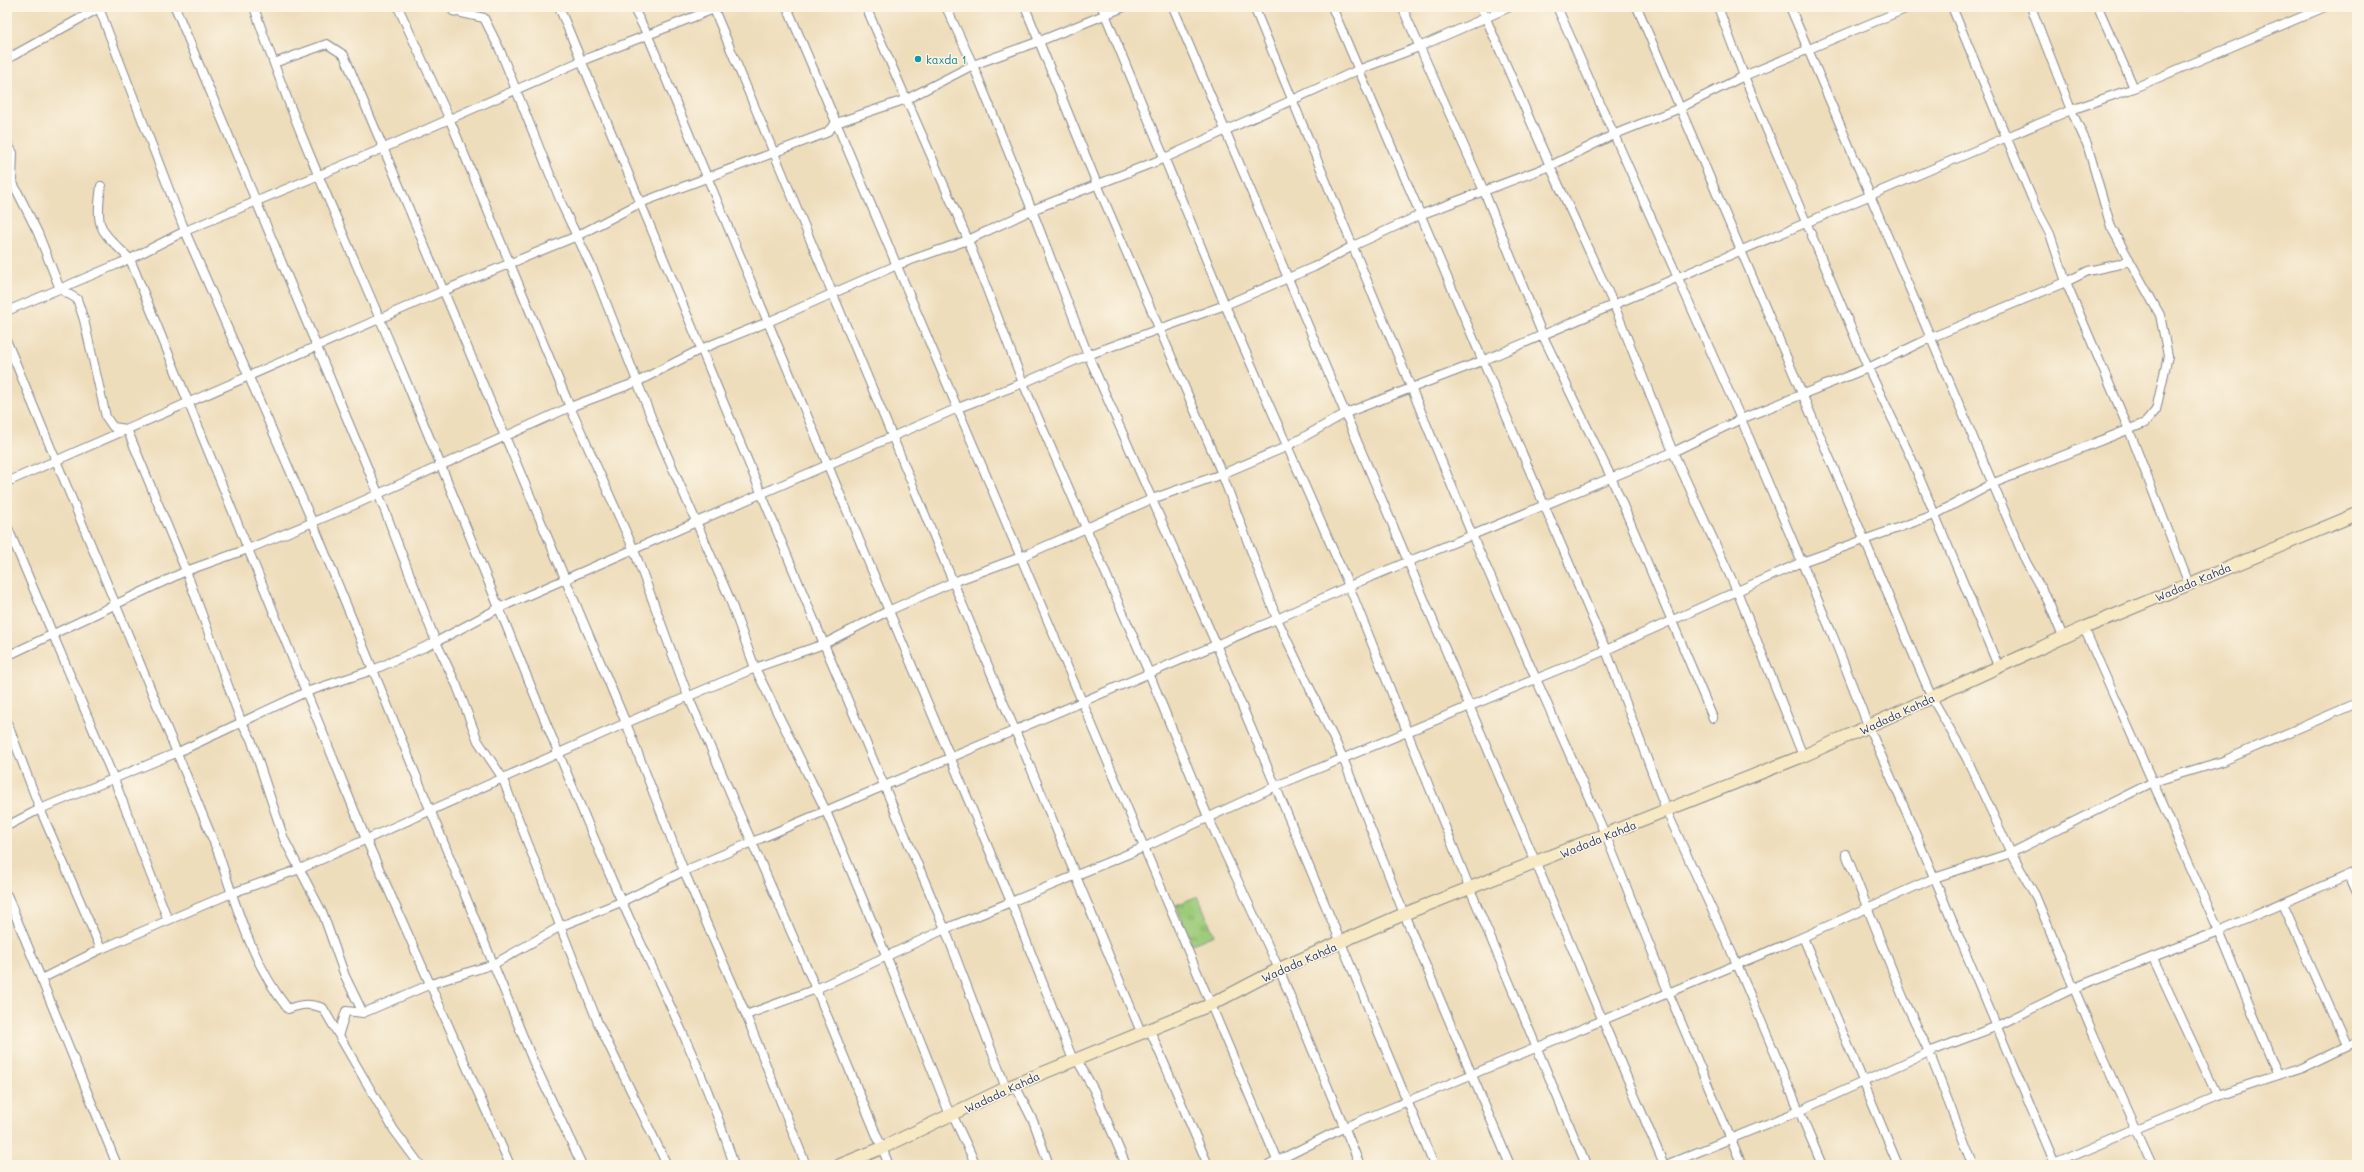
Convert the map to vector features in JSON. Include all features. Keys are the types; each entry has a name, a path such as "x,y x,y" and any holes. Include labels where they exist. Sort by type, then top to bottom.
{"main road":[{"name":"Wadada Kahda","path":"840,1165 882,1148 1011,1086 1145,1030 1210,1005 1279,969 1404,914 1667,812 1803,756 1869,728 2063,637 2357,514"}],"street":[{"path":"7,59 100,7 184,231 312,521 533,1061 582,1165"},
{"path":"175,7 255,202 378,493 436,642 457,686 478,741 502,777 598,1023 667,1165"},
{"path":"254,7 318,176 442,466 558,754 621,902 723,1128 734,1165"},
{"path":"398,7 449,118 570,407 634,550 688,696 816,989 889,1165"},
{"path":"451,7 453,11 484,18 500,50 515,90 577,236 594,272 637,382 698,522 756,668 826,811 951,1115 976,1165"},
{"path":"559,7 701,349 763,493 824,644 1011,1086 1034,1123 1049,1165"},
{"path":"633,7 648,36 1011,902 1075,1059 1094,1090 1126,1165"},
{"path":"787,7 1194,960 1210,1005 1279,1163"},
{"path":"866,7 968,240 1023,383 1149,672 1208,817 1279,969 1343,1128 1360,1165"},
{"path":"946,7 973,65 1032,210 1088,355 1216,644 1434,1165"},
{"path":"1024,7 1040,41 1097,184 1222,474 1277,619 1343,758 1404,914 1510,1165"},
{"path":"1102,7 1286,447 1349,586 1470,889 1586,1165"},
{"path":"7,482 380,318 577,236 640,203 826,133 836,123 907,99 973,65 1040,41 1124,7"},
{"path":"1173,7 1665,1165 1799,1110 1929,1052 1995,1027 2074,988 2219,931 2353,873 2357,893"},
{"path":"1254,7 1472,535 1537,678 1606,836 1669,994 1742,1165"},
{"path":"1332,7 1606,650 1667,812 1737,964 1822,1165"},
{"path":"1402,7 1484,191 1542,336 1611,477 1713,718"},
{"path":"1481,7 1550,166 1614,304 1673,452 1737,592 1803,756"},
{"path":"7,656 186,571 248,550 442,466 570,407 637,382 701,349 768,322 897,265 968,240 1032,210 1165,158 1358,70 1419,47 1510,7"},
{"path":"1557,7 1741,419 1802,562 1869,728 2055,1165 2217,1095 2302,1067 2357,1041"},
{"path":"1636,7 1932,698 1966,757 2011,853 2035,895 2152,1165"},
{"path":"1718,7 1744,76 1868,368 1912,460 1999,668"},
{"path":"1790,7 1872,196 1930,338 1994,483 2026,562 2048,601 2063,637"},
{"path":"7,826 40,809 176,753 306,692 373,670 436,642 499,608 892,436 1088,355 1225,304 1288,277 1314,268 1353,246 1420,215 1550,166 1613,135 1680,108 1744,76 1910,7"},
{"path":"1952,7 2036,208 2050,234 2066,282 2129,430 2189,584"},
{"path":"746,1015 816,989 886,955 945,929 1075,877 1145,847 1276,786 1606,650 1802,562 1934,515 1994,483 2145,423 2156,410 2168,356 2160,316 2111,227 2086,144 2071,110 2031,7"},
{"path":"2098,7 2134,88"},
{"path":"41,979 101,949 232,893 300,869 430,812 502,777 558,754 688,696 756,668 824,644 888,611 953,582 1021,557 1085,527 1152,499 1222,474 1286,447 1346,413 1482,361 2071,110 2134,88 2325,7"},
{"path":"7,311 130,259 184,231 384,148 581,61 648,36 716,8 774,152 1075,877 1208,1165"},
{"path":"274,63 327,44 344,55 626,723 684,871 746,1015 806,1165"},
{"path":"7,143 13,153 12,181 38,232 60,289 78,299 106,418 113,427 127,429"},
{"path":"101,186 97,214 102,230 130,259 366,839 510,1165"},
{"path":"339,1033 346,1011 363,1013 431,984 494,964 561,926 621,902 684,871 1083,702 1149,672 1277,619 1349,586 1673,452 1741,419 1868,368 1930,338 2088,272 2120,264 2129,259"},
{"path":"7,342 218,852 232,893 262,968 275,993 288,1009 298,1004 312,1004 324,1008 394,1130 420,1165"},
{"path":"127,429 186,571 242,721 251,739 284,839 323,914 345,976 363,1013"},
{"path":"7,526 114,779 168,920"},
{"path":"2084,628 2219,931 2278,1075"},
{"path":"1269,1165 1279,1163 1343,1128 1603,1022 1803,937 1934,878 2011,853 2153,782 2223,761 2357,703"},
{"path":"7,722 40,809 101,949"},
{"path":"1846,854 1903,997 1929,1052 1973,1165"},
{"path":"7,895 117,1165"},
{"path":"2283,904 2346,1045"},
{"path":"1803,937 1898,1165"},
{"path":"2153,958 2217,1095"}],"green space":[{"path":"1198,896 1214,935 1192,944 1176,905"}],"place":[{"name":"kaxda 1","path":"918,59"}]}
